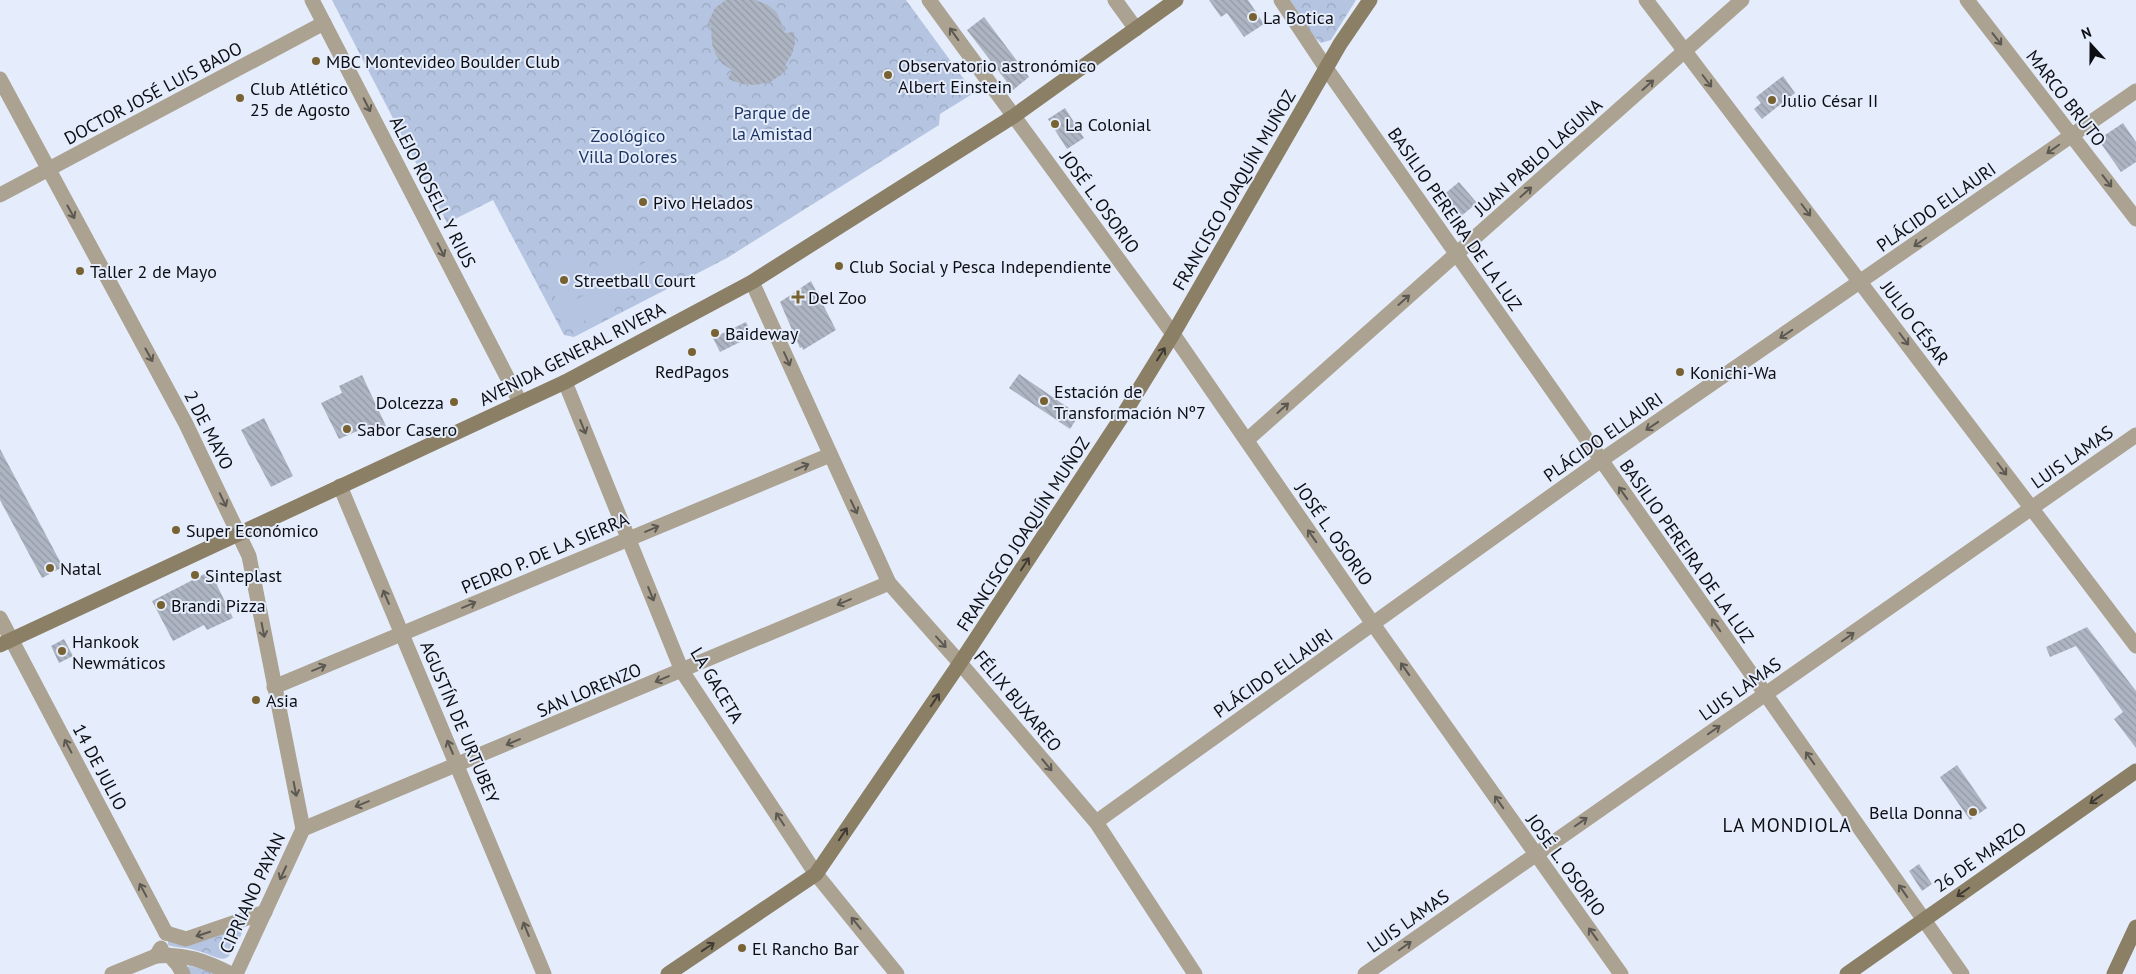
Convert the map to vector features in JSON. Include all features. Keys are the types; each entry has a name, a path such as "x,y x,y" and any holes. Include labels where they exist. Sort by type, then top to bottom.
{"street":[{"name":"ALEJO ROSELL Y RIUS","path":"312,0 520,402"},
{"name":"JOSÉ L. OSORIO","path":"929,0 1173,334 1373,624 1621,974"},
{"path":"1115,0 1136,30"},
{"name":"AVENIDA GENERAL RIVERA","path":"6,642 565,382 752,282 1014,116 1176,0"},
{"name":"BASILIO PEREIRA DE LA LUZ","path":"1281,0 1326,68 1600,461 1962,974"},
{"name":"FRANCISCO JOAQUÍN MUÑOZ","path":"668,974 816,874 960,663 1125,412 1173,334 1326,68 1370,0"},
{"name":"JULIO CÉSAR","path":"1646,0 2136,646"},
{"name":"JUAN PABLO LAGUNA","path":"1246,440 1742,0"},
{"name":"MARCO BRUTO","path":"1967,0 2136,219"},
{"name":"DOCTOR JOSÉ LUIS BADO","path":"0,195 324,23"},
{"name":"2 DE MAYO","path":"0,79 186,424 249,556 303,829"},
{"name":"PLÁCIDO ELLAURI","path":"1096,822 1600,461 2136,91"},
{"name":"FÉLIX BUXAREO","path":"752,282 889,583 1096,822 1195,974"},
{"name":"LA GACETA","path":"565,382 682,671 816,874 898,974"},
{"name":"LUIS LAMAS","path":"1365,974 2136,435"},
{"name":"PEDRO P. DE LA SIERRA","path":"274,687 830,455"},
{"name":"AGUSTÍN DE URTUBEY","path":"340,486 544,974"},
{"name":"SAN LORENZO","path":"303,829 889,583"},
{"name":"14 DE JULIO","path":"0,618 6,642 166,933"},
{"name":"26 DE MARZO","path":"1846,974 2136,771"},
{"name":"CIPRIANO PAYAN","path":"236,974 303,829"},
{"path":"163,956 166,933 186,939 265,912"},
{"path":"2114,974 2136,927"},
{"path":"163,956 178,965 183,974"},
{"path":"112,974 163,956 206,961 230,974"}],"green space":[{"name":"Zoológico Villa Dolores","path":"332,0 906,0 974,93 940,114 939,125 727,258 574,337 564,335 493,200 447,223"},
{"path":"1290,0 1356,0 1331,40 1321,43 1311,34"},
{"path":"618,255 625,267 596,283 589,270"},
{"name":"Streetball Court","path":"569,256 587,290 559,304 541,271"},
{"path":"651,259 662,280 571,328 560,308"},
{"path":"242,928 243,931 237,944 228,957 223,959 203,952 168,945 168,941"},
{"path":"189,966 205,969 217,974 190,974 187,968"}],"building":[{"path":"726,0 755,0 768,5 777,13 785,33 794,32 795,43 792,54 785,65 788,68 770,82 756,85 742,84 728,79 732,70 723,64 716,55 712,44 711,27 707,25 715,8"},
{"path":"1209,0 1248,0 1264,24 1244,37 1227,13 1221,17"},
{"path":"984,17 1029,77 1013,90 967,30"},
{"name":"Observatorio astronómico Albert Einstein","path":"888,68 893,70 895,75 893,80 888,82 883,80 881,75 883,70"},
{"name":"Julio César II","path":"1783,76 1795,93 1762,119 1754,109 1761,103 1756,97"},
{"path":"1065,108 1084,138 1067,149 1048,119"},
{"path":"2123,123 2136,142 2136,162 2121,172 2102,145 2102,137"},
{"path":"1459,182 1477,203 1460,217 1442,196"},
{"path":"811,281 836,330 803,350 802,347 800,348 780,302"},
{"path":"746,322 752,336 720,352 713,338"},
{"name":"Estación de Transformación Nº7","path":"1019,374 1079,415 1070,429 1009,388"},
{"path":"362,375 386,426 365,436 362,429 339,439 321,403 342,393 339,386"},
{"path":"264,418 293,476 271,487 241,430"},
{"path":"0,449 63,567 42,578 0,500"},
{"path":"210,571 233,618 207,630 204,625 173,641 152,601"},
{"path":"2087,627 2136,691 2136,748 2114,719 2123,712 2076,646 2050,657 2046,647"},
{"name":"Hankook Newmáticos","path":"64,639 73,656 59,663 51,646"},
{"path":"1957,765 1987,808 1970,820 1940,777"},
{"path":"1919,864 1932,884 1922,891 1909,871"}],"place":[{"name":"La Botica","path":"1253,17"},
{"name":"MBC Montevideo Boulder Club","path":"316,61"},
{"name":"Observatorio astronómico Albert Einstein","path":"888,75"},
{"name":"Club Atlético 25 de Agosto","path":"240,98"},
{"name":"Julio César II","path":"1772,100"},
{"name":"La Colonial","path":"1055,124"},
{"name":"Pivo Helados","path":"643,202"},
{"name":"Club Social y Pesca Independiente","path":"839,266"},
{"name":"Taller 2 de Mayo","path":"80,271"},
{"name":"Streetball Court","path":"564,280"},
{"name":"Del Zoo","path":"798,297"},
{"name":"Baideway","path":"715,333"},
{"name":"RedPagos","path":"692,352"},
{"name":"Konichi-Wa","path":"1680,372"},
{"name":"Estación de Transformación Nº7","path":"1044,401"},
{"name":"Dolcezza","path":"454,402"},
{"name":"Sabor Casero","path":"347,429"},
{"name":"Super Económico","path":"176,530"},
{"name":"Natal","path":"50,568"},
{"name":"Sinteplast","path":"195,575"},
{"name":"Brandi Pizza","path":"161,605"},
{"name":"Hankook Newmáticos","path":"62,651"},
{"name":"Asia","path":"256,700"},
{"name":"Bella Donna","path":"1973,812"},
{"name":"El Rancho Bar","path":"742,948"}],"district":[{"name":"LA MONDIOLA","path":"1787,825"}],"park label":[{"name":"Parque de la Amistad","path":"772,122"}]}
